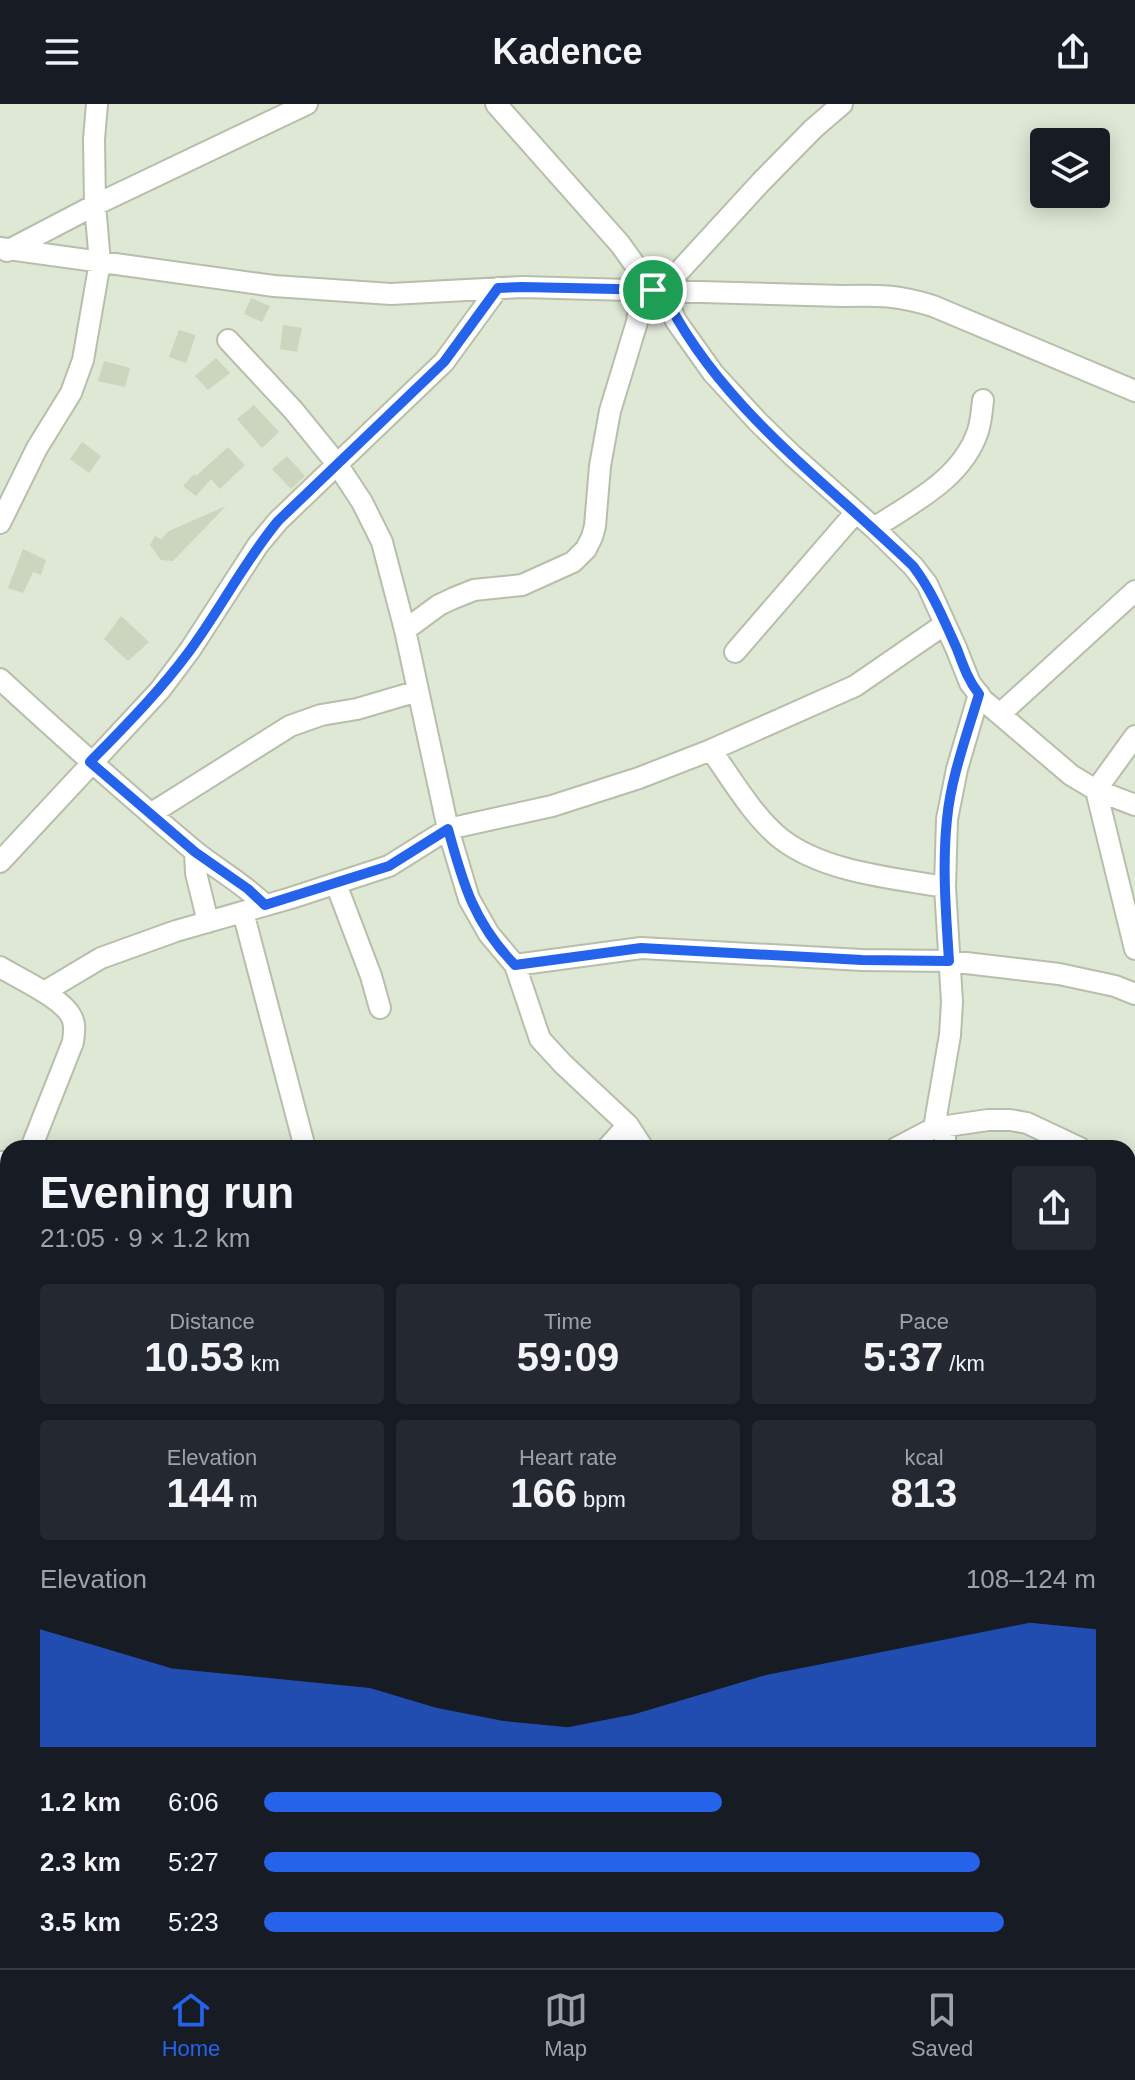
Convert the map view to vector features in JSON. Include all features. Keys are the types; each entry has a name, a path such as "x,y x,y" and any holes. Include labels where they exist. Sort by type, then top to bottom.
{"street":[{"path":"0,523 37,448 71,393 83,360 100,262 95,205 97,104"},
{"path":"3,251 307,104"},
{"path":"496,104 620,244 713,373 758,422 913,566 927,584 970,683 979,694 1071,775 1096,790 1135,805"},
{"path":"405,630 454,598 474,590 522,585 573,562 586,549 595,526 600,466 610,411 637,322 652,290 813,129 842,104"},
{"path":"3,251 274,286 391,294 522,287 884,295 933,306 1135,391"},
{"path":"0,862 160,690 190,650 258,545 278,521 444,362 498,288"},
{"path":"228,340 294,411 337,464 362,502 382,542 405,630 448,829 469,899 489,934 515,965 540,1039 628,1125 638,1140"},
{"path":"874,528 950,476 978,432 983,400"},
{"path":"735,652 856,512"},
{"path":"1000,714 1135,591"},
{"path":"44,992 101,958 389,866 448,829 552,806 639,778 711,750 855,686 945,624"},
{"path":"0,679 195,852 248,889 265,905"},
{"path":"152,813 290,726 321,715 357,709 418,691"},
{"path":"943,1140 940,1128 952,1002 945,887 947,819 957,769 979,694"},
{"path":"1135,736 1096,790 1135,949"},
{"path":"711,750 765,823 803,853 842,868 945,887"},
{"path":"195,852 196,873 208,922"},
{"path":"336,884 380,1008"},
{"path":"243,912 303,1140"},
{"path":"515,965 641,948 862,960 949,961 1059,974 1115,986 1135,994"},
{"path":"0,967 44,992 73,1018 73,1042 34,1140"},
{"path":"914,1140 940,1128 988,1120 1027,1123 1063,1140"},
{"path":"614,1140 628,1125"}],"shaded area":[{"path":"0,104 1135,104 1135,1140 0,1140"}],"building":[{"path":"251,298 270,306 262,322 244,314"},
{"path":"283,325 302,328 297,352 280,349"},
{"path":"179,330 196,335 186,363 169,357"},
{"path":"216,358 230,373 208,390 195,376"},
{"path":"104,361 130,368 125,387 98,381"},
{"path":"254,405 279,432 262,448 237,419"},
{"path":"82,442 101,456 89,473 70,459"},
{"path":"228,447 245,465 220,489 211,479 196,496 183,486 194,474 196,476"},
{"path":"287,456 305,476 291,489 272,469"},
{"path":"226,506 173,561 161,560 150,545 155,536 161,539 169,531"},
{"path":"23,549 46,560 41,575 33,572 23,593 8,588"},
{"path":"121,616 149,642 128,661 104,639"}],"route":[{"path":"498,288 653,290 662,290 676,321 713,373 758,422 913,566 927,584 970,683 979,694 957,769 947,819 945,887 949,961 740,955 641,948 515,965 489,934 469,899 448,829 389,866 265,905 248,889 195,852 90,762 160,690 190,650 258,545 278,521 444,362 498,288"}]}
